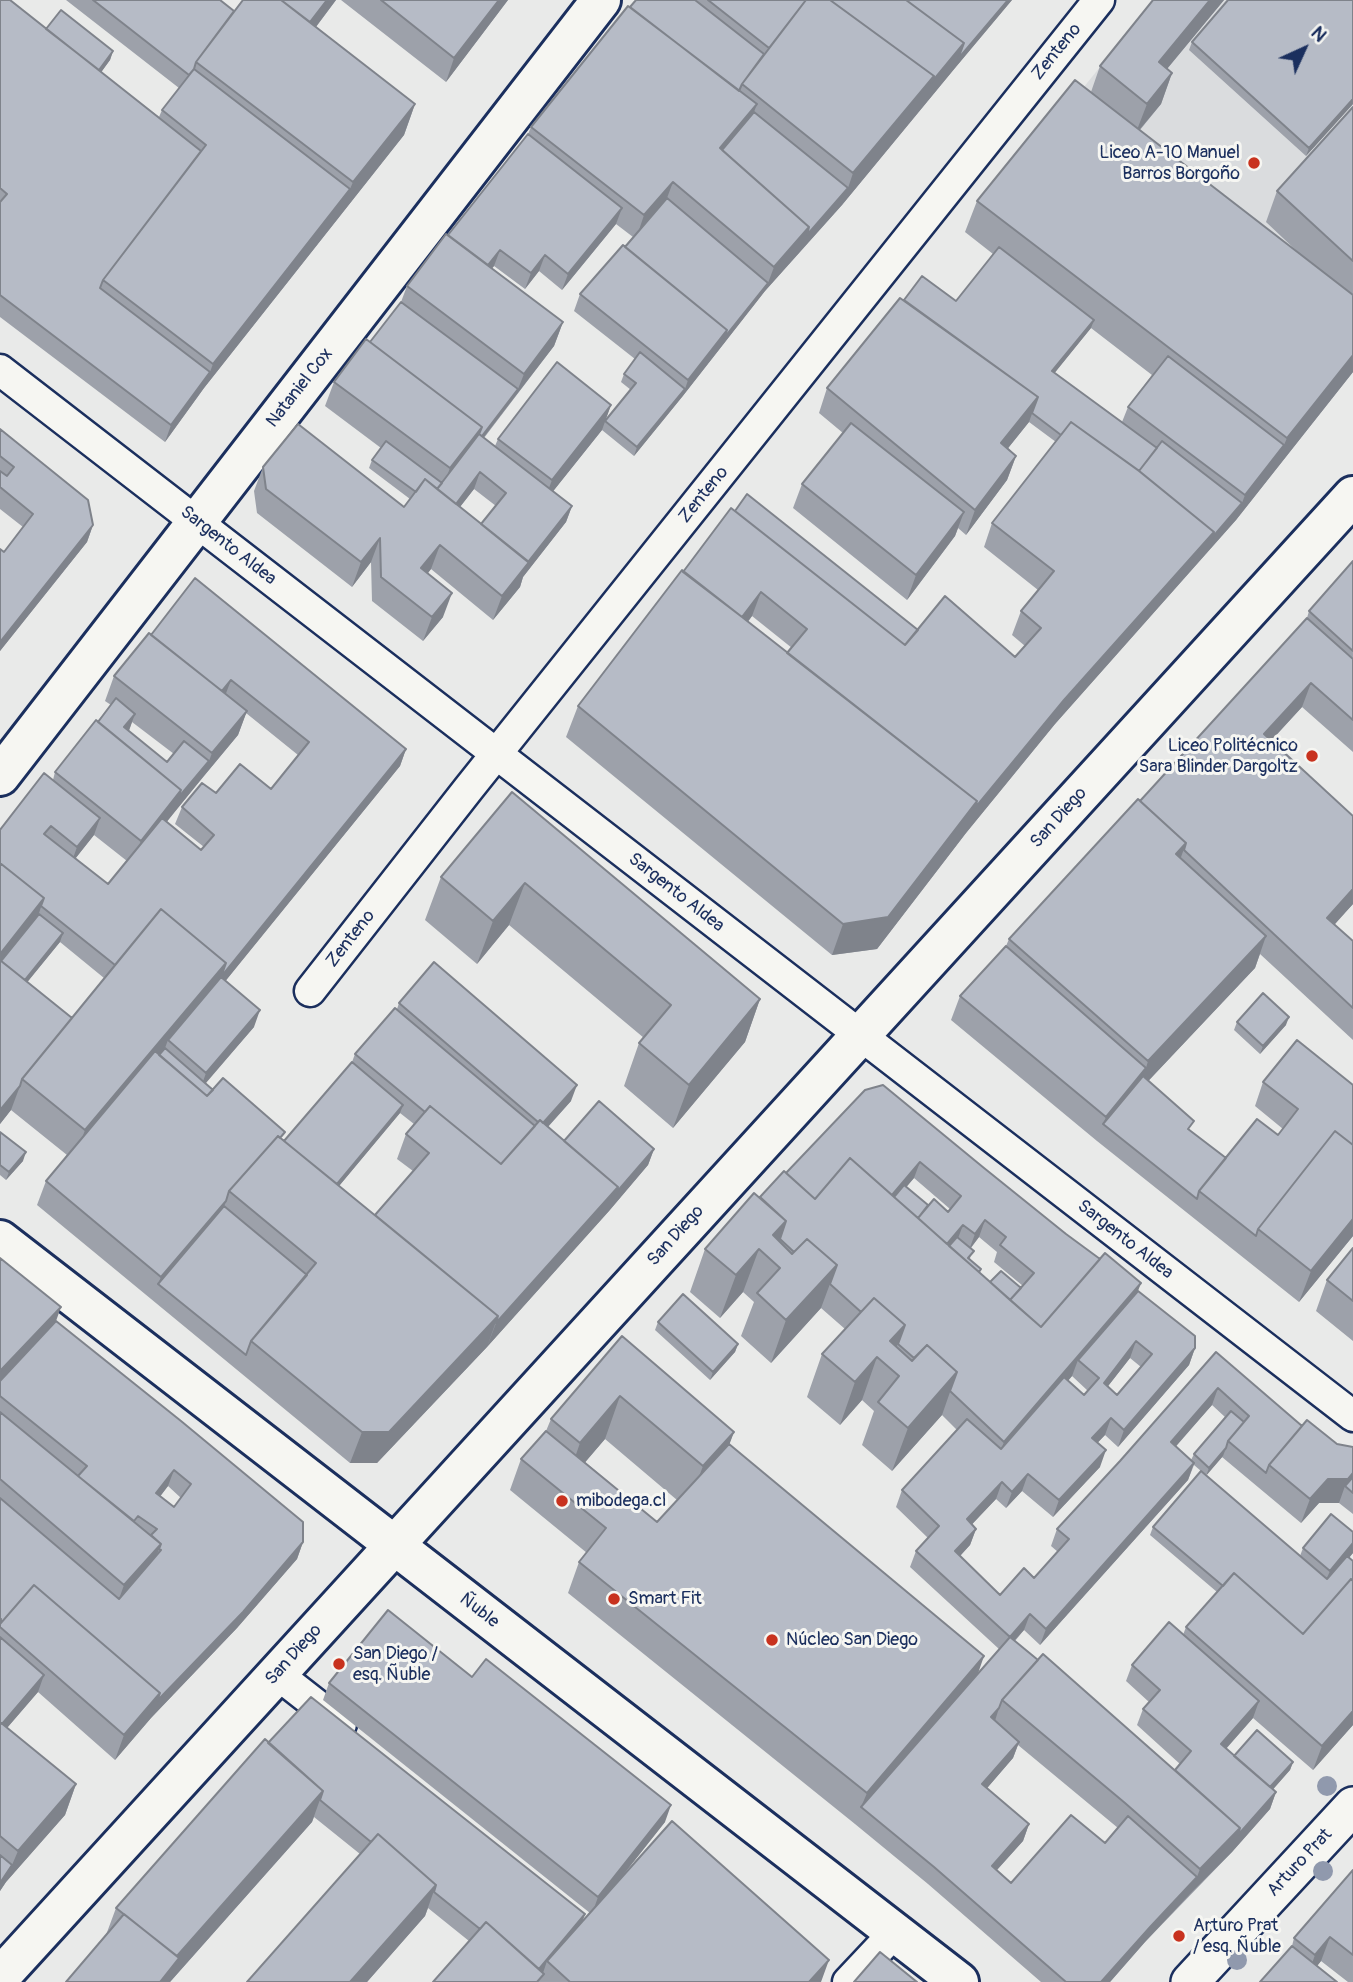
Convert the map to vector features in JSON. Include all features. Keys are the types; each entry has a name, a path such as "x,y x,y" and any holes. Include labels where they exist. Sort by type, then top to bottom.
{"main road":[{"name":"Nataniel Cox","path":"0,776 601,0"},
{"name":"San Diego","path":"0,1977 1353,496"},
{"name":"Ñuble","path":"0,1240 959,1982"}],"street":[{"name":"Zenteno","path":"310,991 496,754 1099,0"},
{"name":"Sargento Aldea","path":"0,370 1353,1416"},
{"path":"277,1674 362,1741"},
{"name":"Arturo Prat","path":"1189,1982 1353,1806"},
{"path":"848,1982 895,1932"}],"shaded area":[{"name":"Liceo A-10 Manuel Barros Borgoño","path":"1154,0 1353,0 1353,316 1075,98"}],"building":[{"path":"0,0 10,0 201,151 103,280 100,288 210,372 171,425 0,295 0,202 7,194 0,188"},
{"path":"93,0 220,0 234,11 189,75"},
{"path":"243,0 281,0 415,104 353,182 196,62"},
{"path":"281,0 327,0 310,22"},
{"path":"381,0 499,0 454,58"},
{"path":"636,0 695,0 764,54 739,91 630,7"},
{"path":"708,0 806,0 769,48"},
{"path":"806,0 830,0 934,76 853,173 742,84"},
{"path":"830,0 906,0 964,43 931,83 934,76"},
{"path":"906,0 1008,0 958,59 964,43"},
{"path":"1153,0 1210,0 1159,62 1172,73 1147,104 1100,66"},
{"path":"1228,0 1353,0 1353,99 1309,148 1192,42"},
{"path":"628,6 757,104 720,148 809,227 774,267 673,182 644,215 531,127"},
{"path":"61,10 113,51 99,70 46,29"},
{"path":"194,69 350,189 213,364 103,280 206,145 162,110"},
{"path":"1075,80 1353,295 1353,355 1287,438 977,201"},
{"path":"1353,107 1353,261 1277,191"},
{"path":"754,112 848,188 807,235 809,227 722,150"},
{"path":"528,134 622,208 568,274 545,255 531,273 500,250 488,265 448,235"},
{"path":"667,198 768,283 724,338 727,330 625,247"},
{"path":"446,234 563,322 524,374 407,286"},
{"path":"623,245 727,330 688,380 580,294"},
{"path":"999,247 1094,320 1052,371 1157,448 1139,471 1071,422 1061,435 1032,413 1038,397 904,300 922,276 956,301"},
{"path":"900,298 1038,397 1001,443 1016,456 975,510 827,388"},
{"path":"401,302 518,389 482,436 479,434 482,427 370,342"},
{"path":"366,339 482,427 450,468 334,382"},
{"path":"640,352 685,389 637,447 605,421 636,383 624,374"},
{"path":"1168,356 1284,445 1245,495 1128,407"},
{"path":"557,362 611,405 552,480 498,439"},
{"path":"1071,422 1138,470 1214,532 1064,700 975,808 977,801 787,653 807,629 761,592 742,617 683,572 731,508 905,645 945,596 1015,657 1041,628 1021,611 1054,571 992,523"},
{"path":"851,423 964,512 916,575 802,484"},
{"path":"298,424 404,507 425,479 529,562 502,596 440,545 421,568 452,593 432,617 381,577 380,538 361,562 266,489 263,467"},
{"path":"0,429 88,500 93,525 0,642 0,549 4,552 33,514 0,487 0,471 7,476 14,467 0,456"},
{"path":"479,434 572,506 528,562 481,524 506,493 480,472 456,504 437,489"},
{"path":"386,441 442,483 437,489 425,479 416,492 372,460"},
{"path":"1162,441 1242,503 1211,539 1214,532 1139,471"},
{"path":"747,494 918,630 905,645 735,511"},
{"path":"1353,561 1353,651 1309,611"},
{"path":"682,570 977,801 888,917 843,924 578,706"},
{"path":"195,578 406,749 221,977 226,963 161,909 115,965 41,906 44,898 0,863 0,830 44,773 100,818 77,847 51,826 44,834 108,884 162,818 201,850 214,835 182,807 202,783 216,793 240,764 271,789 309,742 231,680 222,691 151,635"},
{"path":"1307,618 1353,659 1353,720 1311,683 1264,734 1353,816 1353,889 1327,918 1353,941 1353,1008 1184,850 1186,843 1140,801"},
{"path":"149,633 247,711 212,753 114,676"},
{"path":"116,698 135,714 124,727 167,762 184,741 209,761 178,798 181,790 98,722"},
{"path":"96,720 181,790 141,841 55,772"},
{"path":"512,792 760,999 689,1085 639,1043 671,1005 525,883 493,921 441,877"},
{"path":"1138,799 1186,843 1176,854 1266,936 1148,1061 1009,939"},
{"path":"0,863 44,898 0,954"},
{"path":"161,909 226,963 85,1130 22,1079"},
{"path":"39,914 63,933 25,980 1,961"},
{"path":"1006,946 1146,1068 1106,1117 960,996"},
{"path":"0,960 72,1018 0,1110"},
{"path":"434,962 577,1085 543,1123 540,1120 538,1122 399,1003"},
{"path":"221,977 260,1010 206,1073 168,1040"},
{"path":"1263,993 1289,1017 1263,1046 1237,1022"},
{"path":"395,1008 535,1126 501,1164 430,1106 425,1112 355,1054"},
{"path":"1297,1040 1353,1085 1353,1145 1335,1131 1258,1229 1256,1236 1199,1191 1257,1119 1278,1135 1298,1109 1263,1082"},
{"path":"165,1048 213,1090 207,1096 159,1055"},
{"path":"155,1051 207,1096 223,1078 285,1132 280,1138 278,1136 229,1191 226,1201 161,1277 46,1181"},
{"path":"352,1062 403,1105 337,1184 284,1141"},
{"path":"1143,1076 1194,1121 1188,1129 1226,1158 1199,1191 1197,1199 1103,1124"},
{"path":"883,1085 1100,1259 1041,1327 1010,1300 1034,1273 1000,1245 1006,1237 985,1220 975,1234 963,1225 947,1244 918,1218 934,1199 948,1212 961,1196 920,1162 892,1195 850,1158 815,1199 786,1173 865,1090"},
{"path":"599,1101 654,1149 615,1194 618,1187 564,1141"},
{"path":"430,1106 501,1164 540,1120 618,1187 496,1323 498,1316 375,1215 429,1153 406,1134"},
{"path":"1335,1131 1353,1145 1353,1219 1311,1271 1258,1229"},
{"path":"0,1132 26,1152 9,1172 0,1165"},
{"path":"278,1136 498,1316 389,1432 362,1432 251,1341 316,1263 229,1191"},
{"path":"850,1158 1041,1327 1105,1253 1141,1283 1004,1442 950,1391 957,1372 927,1345 914,1358 898,1344 905,1325 874,1298 861,1312 830,1284 837,1265 807,1239 794,1252 780,1239 786,1221 760,1197 784,1171 815,1199"},
{"path":"904,1185 928,1205 918,1218 894,1197"},
{"path":"754,1193 786,1221 773,1235 792,1254 807,1239 837,1265 786,1320 757,1293 780,1268 759,1249 736,1275 705,1249"},
{"path":"224,1206 307,1275 251,1341 246,1355 158,1284"},
{"path":"957,1237 974,1251 968,1258 981,1269 979,1272 949,1246"},
{"path":"1353,1248 1353,1301 1327,1280"},
{"path":"0,1258 61,1307 0,1371"},
{"path":"1001,1271 1021,1288 1010,1300 990,1282"},
{"path":"1138,1291 1195,1336 1195,1348 1124,1430 1111,1418 1092,1438 1106,1450 1059,1500 1028,1474 1012,1492 1002,1482 967,1519 976,1529 955,1551 1000,1595 1024,1568 1034,1578 1069,1539 1057,1529 1216,1352 1302,1426 1269,1465 1266,1473 1228,1441 1249,1416 1218,1388 1171,1442 1194,1463 1046,1629 1030,1614 1010,1637 916,1551 939,1526 902,1490 967,1419 1001,1449 1064,1377 1084,1395 1099,1378 1078,1360","holes":["1136,1341 1152,1354 1117,1395 1104,1383"]},
{"path":"683,1294 738,1344 713,1372 658,1322"},
{"path":"874,1298 905,1325 890,1341 912,1361 927,1345 957,1372 908,1428 878,1402 899,1376 877,1357 855,1382 822,1354"},
{"path":"56,1321 303,1522 303,1542 243,1612 157,1701 160,1693 34,1585 0,1624 0,1498 119,1599 161,1550 161,1544 151,1535 157,1529 138,1516 134,1521 78,1476 87,1466 0,1396 0,1381","holes":["174,1470 191,1484 174,1507 156,1493"]},
{"path":"622,1336 734,1432 703,1466 620,1396 580,1443 551,1419"},
{"path":"1231,1411 1244,1422 1209,1468 1194,1454"},
{"path":"0,1412 161,1544 124,1585 0,1479"},
{"path":"1307,1420 1337,1444 1353,1447 1353,1473 1348,1479 1328,1479 1310,1499 1269,1465"},
{"name":"Núcleo San Diego","path":"546,1431 657,1522 729,1444 984,1656 867,1793 579,1562 606,1528 521,1459"},
{"path":"1201,1471 1327,1579 1347,1556 1353,1561 1353,1581 1351,1579 1303,1634 1234,1573 1223,1586 1153,1527"},
{"path":"1353,1477 1353,1493 1345,1486"},
{"path":"1331,1514 1353,1532 1353,1543 1330,1571 1303,1548"},
{"path":"1234,1573 1303,1634 1351,1579 1353,1581 1353,1711 1322,1746 1186,1627"},
{"path":"34,1585 160,1693 124,1735 0,1627"},
{"path":"388,1610 472,1677 486,1659 671,1805 598,1897 329,1683"},
{"path":"1169,1622 1259,1701 1221,1744 1276,1792 1238,1835 1240,1828 1175,1770 1191,1751 1143,1709 1160,1690 1132,1665"},
{"path":"0,1637 44,1675 2,1724 0,1722"},
{"path":"1010,1637 1038,1660 1002,1700 991,1717 1019,1742 982,1784 1029,1824 992,1866 1011,1883 1071,1815 1105,1843 1128,1816 1197,1877 1101,1982 1066,1982 861,1807"},
{"path":"1043,1654 1240,1828 1200,1869 1002,1700"},
{"path":"311,1697 585,1914 539,1969 486,1922 480,1929 434,1892 436,1885 378,1834 371,1842 320,1800 323,1791 268,1743"},
{"path":"0,1722 76,1784 18,1851 0,1836"},
{"path":"1257,1730 1293,1762 1270,1787 1234,1756"},
{"path":"265,1739 323,1791 177,1956 116,1908"},
{"path":"672,1821 829,1960 809,1982 570,1982 547,1961"},
{"path":"378,1834 436,1885 350,1982 247,1982"},
{"path":"0,1855 12,1865 0,1883"},
{"path":"1353,1870 1353,1955 1330,1937 1315,1955 1294,1938"},
{"path":"124,1914 179,1958 160,1982 66,1982"},
{"path":"486,1922 544,1974 537,1982 433,1982"},
{"path":"1292,1946 1337,1982 1260,1982"},
{"path":"880,1952 917,1982 854,1982"}],"place":[{"name":"Liceo A-10 Manuel Barros Borgoño","path":"1254,163"},
{"name":"Liceo Politécnico Sara Blinder Dargoltz","path":"1312,756"},
{"name":"mibodega.cl","path":"562,1501"},
{"name":"Smart Fit","path":"614,1599"},
{"name":"Núcleo San Diego","path":"772,1640"},
{"name":"San Diego / esq. Ñuble","path":"339,1664"},
{"name":"Arturo Prat / esq. Ñuble","path":"1179,1936"}]}
